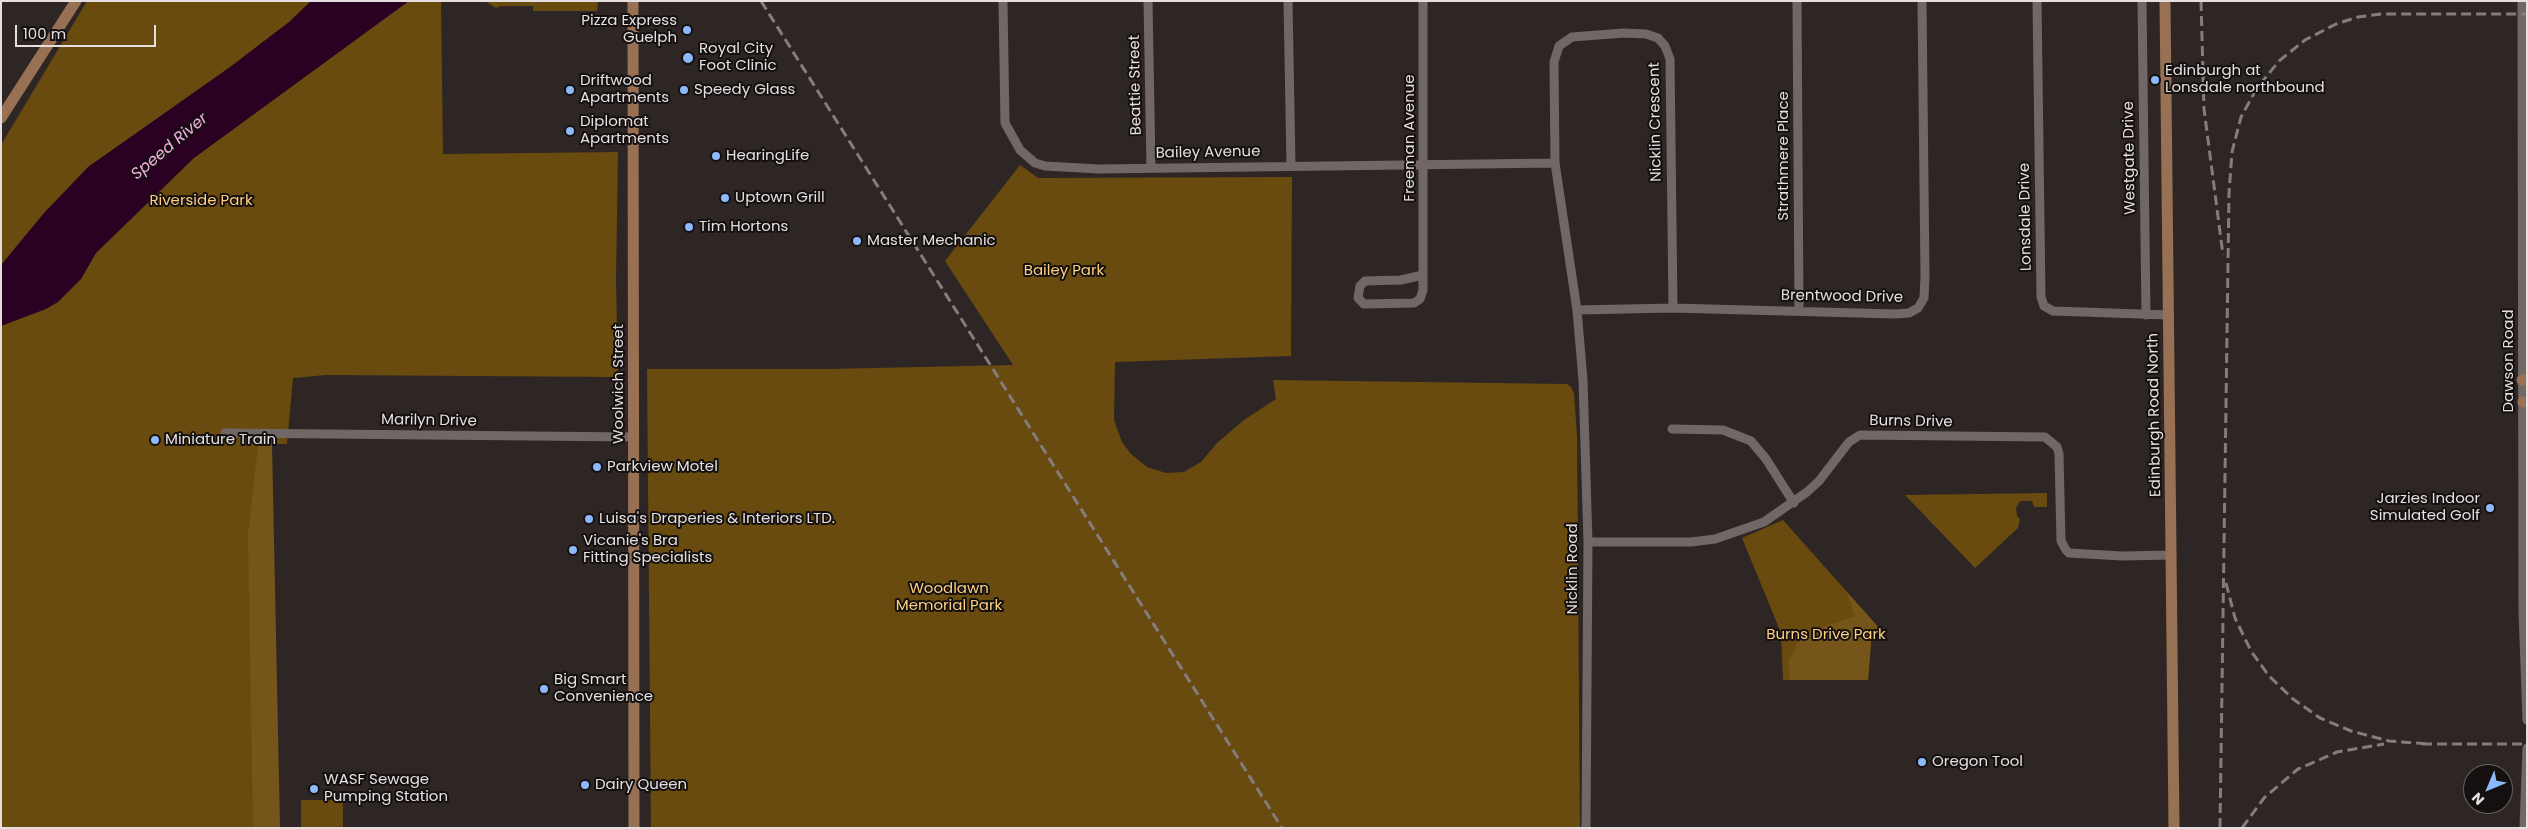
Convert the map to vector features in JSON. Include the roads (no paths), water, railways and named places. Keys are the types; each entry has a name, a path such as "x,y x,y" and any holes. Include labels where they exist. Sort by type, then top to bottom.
{"main road":[{"path":"1,118 76,1"},
{"name":"Woolwich Street","path":"633,1 634,828"},
{"name":"Edinburgh Road North","path":"2165,1 2174,828"}],"street":[{"name":"Bailey Avenue","path":"1003,1 1005,123 1020,150 1036,163 1045,166 1151,168 1555,163"},
{"name":"Beattie Street","path":"1148,1 1151,168"},
{"path":"1288,1 1291,166"},
{"name":"Freeman Avenue","path":"1423,1 1424,166 1423,275 1422,294 1420,299 1414,303 1364,304 1358,298 1360,286 1365,281 1401,280 1423,275"},
{"name":"Strathmere Place","path":"1797,1 1799,310"},
{"name":"Brentwood Drive","path":"1577,310 1673,308 1909,313 1918,308 1924,298 1922,1"},
{"name":"Lonsdale Drive","path":"2037,1 2041,298 2044,306 2053,311 2169,315"},
{"name":"Westgate Drive","path":"2142,1 2146,315"},
{"name":"Dawson Road","path":"2522,1 2525,402 2523,611 2527,720"},
{"name":"Nicklin Crescent","path":"1577,310 1555,163 1554,62 1558,46 1572,37 1624,33 1646,34 1658,38 1665,46 1670,59 1673,308"},
{"name":"Nicklin Road","path":"1577,310 1583,380 1588,542 1586,828"},
{"path":"1672,429 1723,430 1751,441 1766,459 1794,503"},
{"name":"Marilyn Drive","path":"226,433 633,437"},
{"name":"Burns Drive","path":"1588,542 1691,542 1715,539 1764,522 1794,503 1819,481 1850,442 1860,435 2045,437 2057,447 2059,454 2060,541 2069,553 2122,556 2172,555"},
{"path":"2524,828 2527,748"}],"water":[{"name":"Speed River","path":"311,1 409,1 194,158 96,253 81,279 58,302 46,309 1,326 1,265 44,213 88,167 230,67 289,22"}],"railway":[{"path":"761,1 1282,828"},
{"path":"2201,1 2204,109 2223,255"},
{"path":"2220,828 2229,193 2232,152 2241,117 2257,88 2279,61 2305,40 2336,24 2358,17 2381,14 2527,14"},
{"path":"2226,583 2235,618 2251,651 2269,676 2293,699 2320,718 2351,731 2389,741 2428,744"},
{"path":"2242,828 2264,798 2298,769 2337,752 2384,744"},
{"path":"2422,744 2527,744"}],"place":[{"name":"Pizza Express Guelph","path":"687,30"},
{"name":"Royal City Foot Clinic","path":"688,58"},
{"name":"Edinburgh at Lonsdale northbound","path":"2155,80"},
{"name":"Driftwood Apartments","path":"570,90"},
{"name":"Speedy Glass","path":"684,90"},
{"name":"Diplomat Apartments","path":"570,131"},
{"name":"HearingLife","path":"716,156"},
{"name":"Uptown Grill","path":"725,198"},
{"name":"Tim Hortons","path":"689,227"},
{"name":"Master Mechanic","path":"857,241"},
{"name":"Miniature Train","path":"155,440"},
{"name":"Parkview Motel","path":"597,467"},
{"name":"Jarzies Indoor Simulated Golf","path":"2490,508"},
{"name":"Luisa's Draperies & Interiors LTD.","path":"589,519"},
{"name":"Vicanie's Bra Fitting Specialists","path":"573,550"},
{"name":"Big Smart Convenience","path":"544,689"},
{"name":"Oregon Tool","path":"1922,762"},
{"name":"Dairy Queen","path":"585,785"},
{"name":"WASF Sewage Pumping Station","path":"314,789"}],"park label":[{"name":"Riverside Park","path":"201,201"},
{"name":"Bailey Park","path":"1064,271"},
{"name":"Woodlawn Memorial Park","path":"949,598"},
{"name":"Burns Drive Park","path":"1826,635"}]}
